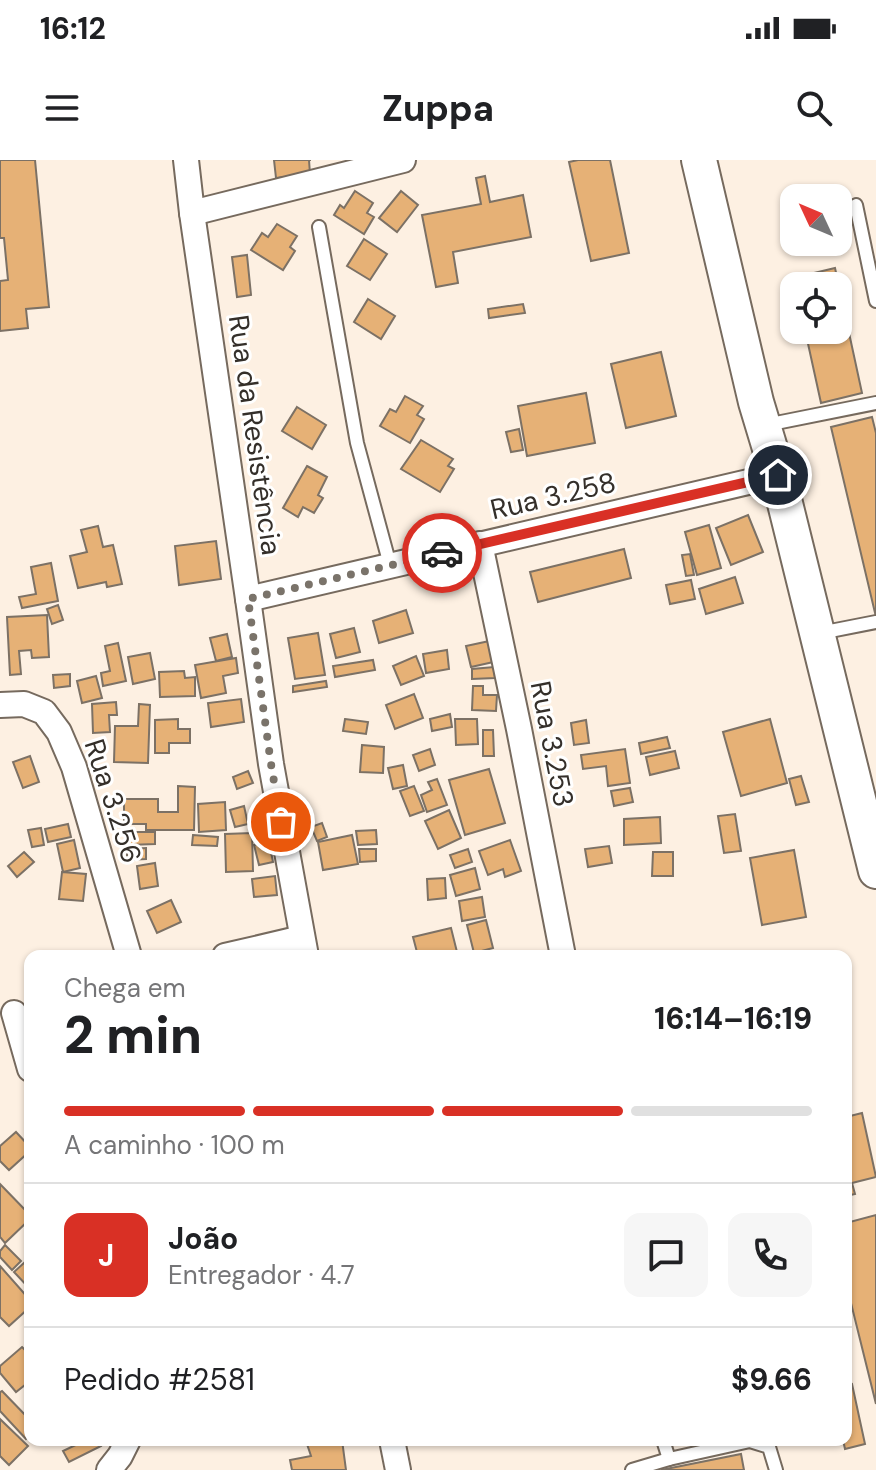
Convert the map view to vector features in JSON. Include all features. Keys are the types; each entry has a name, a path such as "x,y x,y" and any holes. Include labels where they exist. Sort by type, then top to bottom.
{"main road":[{"path":"699,160 876,869"}],"street":[{"name":"Rua da Resistência","path":"186,160 271,764 304,947"},
{"path":"192,213 403,160"},
{"name":"Rua 3.258","path":"248,599 778,475"},
{"name":"Rua 3.253","path":"480,544 562,950"},
{"name":"Rua 3.256","path":"0,705 24,704 44,712 59,732 74,767 127,950"},
{"path":"278,950 304,947"},
{"path":"15,1013 24,1047"},
{"path":"109,1470 125,1446"},
{"path":"393,1446 398,1470"}],"lane":[{"path":"856,205 876,301"},
{"path":"319,227 357,443 390,565"},
{"path":"763,426 876,403"},
{"path":"817,633 876,622"},
{"path":"665,1446 669,1459"},
{"path":"632,1470 728,1446"},
{"path":"766,1446 769,1447 776,1470"}],"building":[{"path":"0,160 35,160 49,307 26,309 28,328 0,331 0,281 8,280 4,238 0,238"},
{"path":"274,160 309,160 310,174 276,178"},
{"path":"610,160 629,253 591,261 569,162"},
{"path":"485,176 490,202 523,195 531,237 453,252 458,283 436,287 422,215 481,204 476,178"},
{"path":"355,191 373,203 367,213 374,217 364,234 334,215 340,205 344,208"},
{"path":"401,191 418,205 397,232 379,218"},
{"path":"277,224 297,236 290,247 295,251 283,270 251,250 262,233 268,237"},
{"path":"364,239 387,254 370,280 347,266"},
{"path":"247,255 251,295 237,297 232,257"},
{"path":"368,299 395,316 381,339 354,322"},
{"path":"523,304 525,313 489,318 488,309"},
{"path":"808,344 851,344 862,393 821,403"},
{"path":"661,352 676,416 626,428 611,364"},
{"path":"586,393 595,443 527,456 518,406"},
{"path":"405,396 423,406 417,415 424,419 410,443 380,426 390,409 396,412"},
{"path":"297,407 326,425 312,449 282,431"},
{"path":"872,417 876,433 876,617 831,427"},
{"path":"519,429 523,450 511,452 506,432"},
{"path":"421,440 453,459 448,466 454,469 440,492 401,469"},
{"path":"307,466 327,477 318,495 323,498 314,513 303,507 298,517 283,508"},
{"path":"748,515 763,552 731,565 716,528"},
{"path":"709,525 721,568 697,575 685,532"},
{"path":"98,526 103,547 113,545 122,584 107,587 106,582 78,588 70,556 87,552 81,530"},
{"path":"216,541 221,579 179,585 175,546"},
{"path":"624,549 631,578 538,602 530,572"},
{"path":"690,554 694,575 686,576 682,555"},
{"path":"51,563 58,601 22,608 19,597 36,594 31,567"},
{"path":"735,577 743,603 706,614 699,589"},
{"path":"691,580 695,599 670,604 666,585"},
{"path":"58,605 63,620 52,624 47,609"},
{"path":"406,610 413,633 379,643 373,621"},
{"path":"47,615 49,657 32,658 31,650 19,651 21,674 10,675 7,617"},
{"path":"354,628 360,652 336,658 330,634"},
{"path":"318,633 325,675 295,679 288,638"},
{"path":"227,634 232,657 216,661 210,638"},
{"path":"494,640 498,661 471,667 466,646"},
{"path":"118,643 126,681 103,686 101,673 110,671 105,646"},
{"path":"447,650 449,669 426,673 423,654"},
{"path":"150,653 155,679 133,684 128,657"},
{"path":"416,656 424,676 401,685 393,666"},
{"path":"236,658 238,673 223,676 226,693 201,698 195,665"},
{"path":"373,660 375,670 335,677 333,666"},
{"path":"494,667 495,678 472,679 472,669"},
{"path":"184,671 185,678 195,677 195,696 160,697 159,672"},
{"path":"70,674 70,686 54,688 53,675"},
{"path":"96,676 102,698 82,703 77,681"},
{"path":"326,681 327,687 293,692 293,686"},
{"path":"473,686 483,686 483,695 497,695 496,711 472,710"},
{"path":"414,694 423,718 395,729 386,705"},
{"path":"241,699 244,722 211,727 208,703"},
{"path":"116,702 117,715 109,715 110,732 93,733 92,704"},
{"path":"139,704 150,705 148,763 114,762 115,726 138,726"},
{"path":"450,714 452,727 432,731 430,719"},
{"path":"178,719 178,729 190,729 190,743 169,743 169,753 155,753 155,720"},
{"path":"345,719 368,722 366,734 343,731"},
{"path":"455,719 477,719 478,744 456,745"},
{"path":"770,719 787,783 741,796 723,732"},
{"path":"586,720 589,743 574,745 571,723"},
{"path":"483,730 493,730 494,756 483,756"},
{"path":"667,737 670,748 641,754 639,743"},
{"path":"362,745 384,747 383,773 360,772"},
{"path":"430,749 435,765 419,771 413,755"},
{"path":"625,749 630,783 608,786 606,766 583,769 581,755"},
{"path":"675,751 679,768 650,775 646,757"},
{"path":"30,756 39,782 23,788 13,762"},
{"path":"403,765 407,786 393,789 388,768"},
{"path":"489,769 505,823 465,835 449,780"},
{"path":"248,771 253,783 237,789 233,777"},
{"path":"801,776 809,802 796,805 789,779"},
{"path":"437,779 447,805 427,812 421,795 432,790 428,782"},
{"path":"178,786 195,787 194,830 146,830 146,824 124,824 124,799 158,799 158,812 178,812"},
{"path":"414,786 424,811 410,816 400,791"},
{"path":"630,788 633,802 614,806 611,791"},
{"path":"225,802 226,830 199,832 198,804"},
{"path":"244,806 248,824 235,827 230,810"},
{"path":"449,810 461,838 438,849 425,821"},
{"path":"735,814 741,851 724,853 718,816"},
{"path":"660,817 661,843 624,845 624,819"},
{"path":"322,823 327,837 317,841 311,827"},
{"path":"68,824 71,837 48,842 45,829"},
{"path":"41,828 44,845 32,847 28,830"},
{"path":"376,830 377,844 358,845 356,831"},
{"path":"128,832 155,832 155,844 128,845"},
{"path":"252,833 253,871 226,872 225,834"},
{"path":"193,835 218,837 217,846 192,845"},
{"path":"352,835 358,864 323,870 318,842"},
{"path":"74,840 80,868 63,872 57,844"},
{"path":"510,840 521,871 505,877 503,869 488,875 479,851"},
{"path":"269,842 273,862 259,865 254,845"},
{"path":"609,846 612,863 588,867 585,849"},
{"path":"146,848 146,859 127,860 127,849"},
{"path":"359,849 376,849 376,861 360,862"},
{"path":"468,849 472,862 455,868 450,855"},
{"path":"794,850 806,917 762,925 750,858"},
{"path":"24,852 34,862 17,877 8,866"},
{"path":"653,852 673,852 673,876 652,876"},
{"path":"155,863 158,886 140,889 137,866"},
{"path":"475,868 480,889 456,896 450,875"},
{"path":"62,872 86,874 83,901 59,899"},
{"path":"275,876 277,895 254,897 252,879"},
{"path":"445,878 446,898 428,900 427,879"},
{"path":"482,897 485,917 462,921 459,901"},
{"path":"171,900 181,922 157,933 147,911"},
{"path":"486,920 493,948 473,950 467,925"},
{"path":"451,928 456,950 416,950 413,937"},
{"path":"862,1113 876,1177 852,1183 852,1116"},
{"path":"16,1132 24,1141 24,1156 9,1170 0,1161 0,1146"},
{"path":"0,1184 24,1209 24,1225 5,1243 0,1237"},
{"path":"876,1215 876,1404 852,1307 852,1221"},
{"path":"5,1245 21,1261 12,1270 0,1257"},
{"path":"24,1263 24,1283 14,1272"},
{"path":"0,1266 24,1293 24,1312 9,1326 0,1317"},
{"path":"22,1347 24,1386 16,1392 0,1373 0,1366"},
{"path":"852,1384 865,1444 845,1449 844,1446 852,1446"},
{"path":"0,1392 24,1414 24,1437 0,1411"},
{"path":"0,1419 24,1442 24,1446 28,1446 9,1465 0,1456"},
{"path":"73,1446 101,1446 69,1462 63,1451"},
{"path":"308,1446 343,1446 346,1470 292,1470 290,1460 311,1456"},
{"path":"741,1454 744,1470 661,1470"}],"way so far":[{"path":"281,822 248,599 442,553"}],"route":[{"path":"442,553 778,475"}]}
